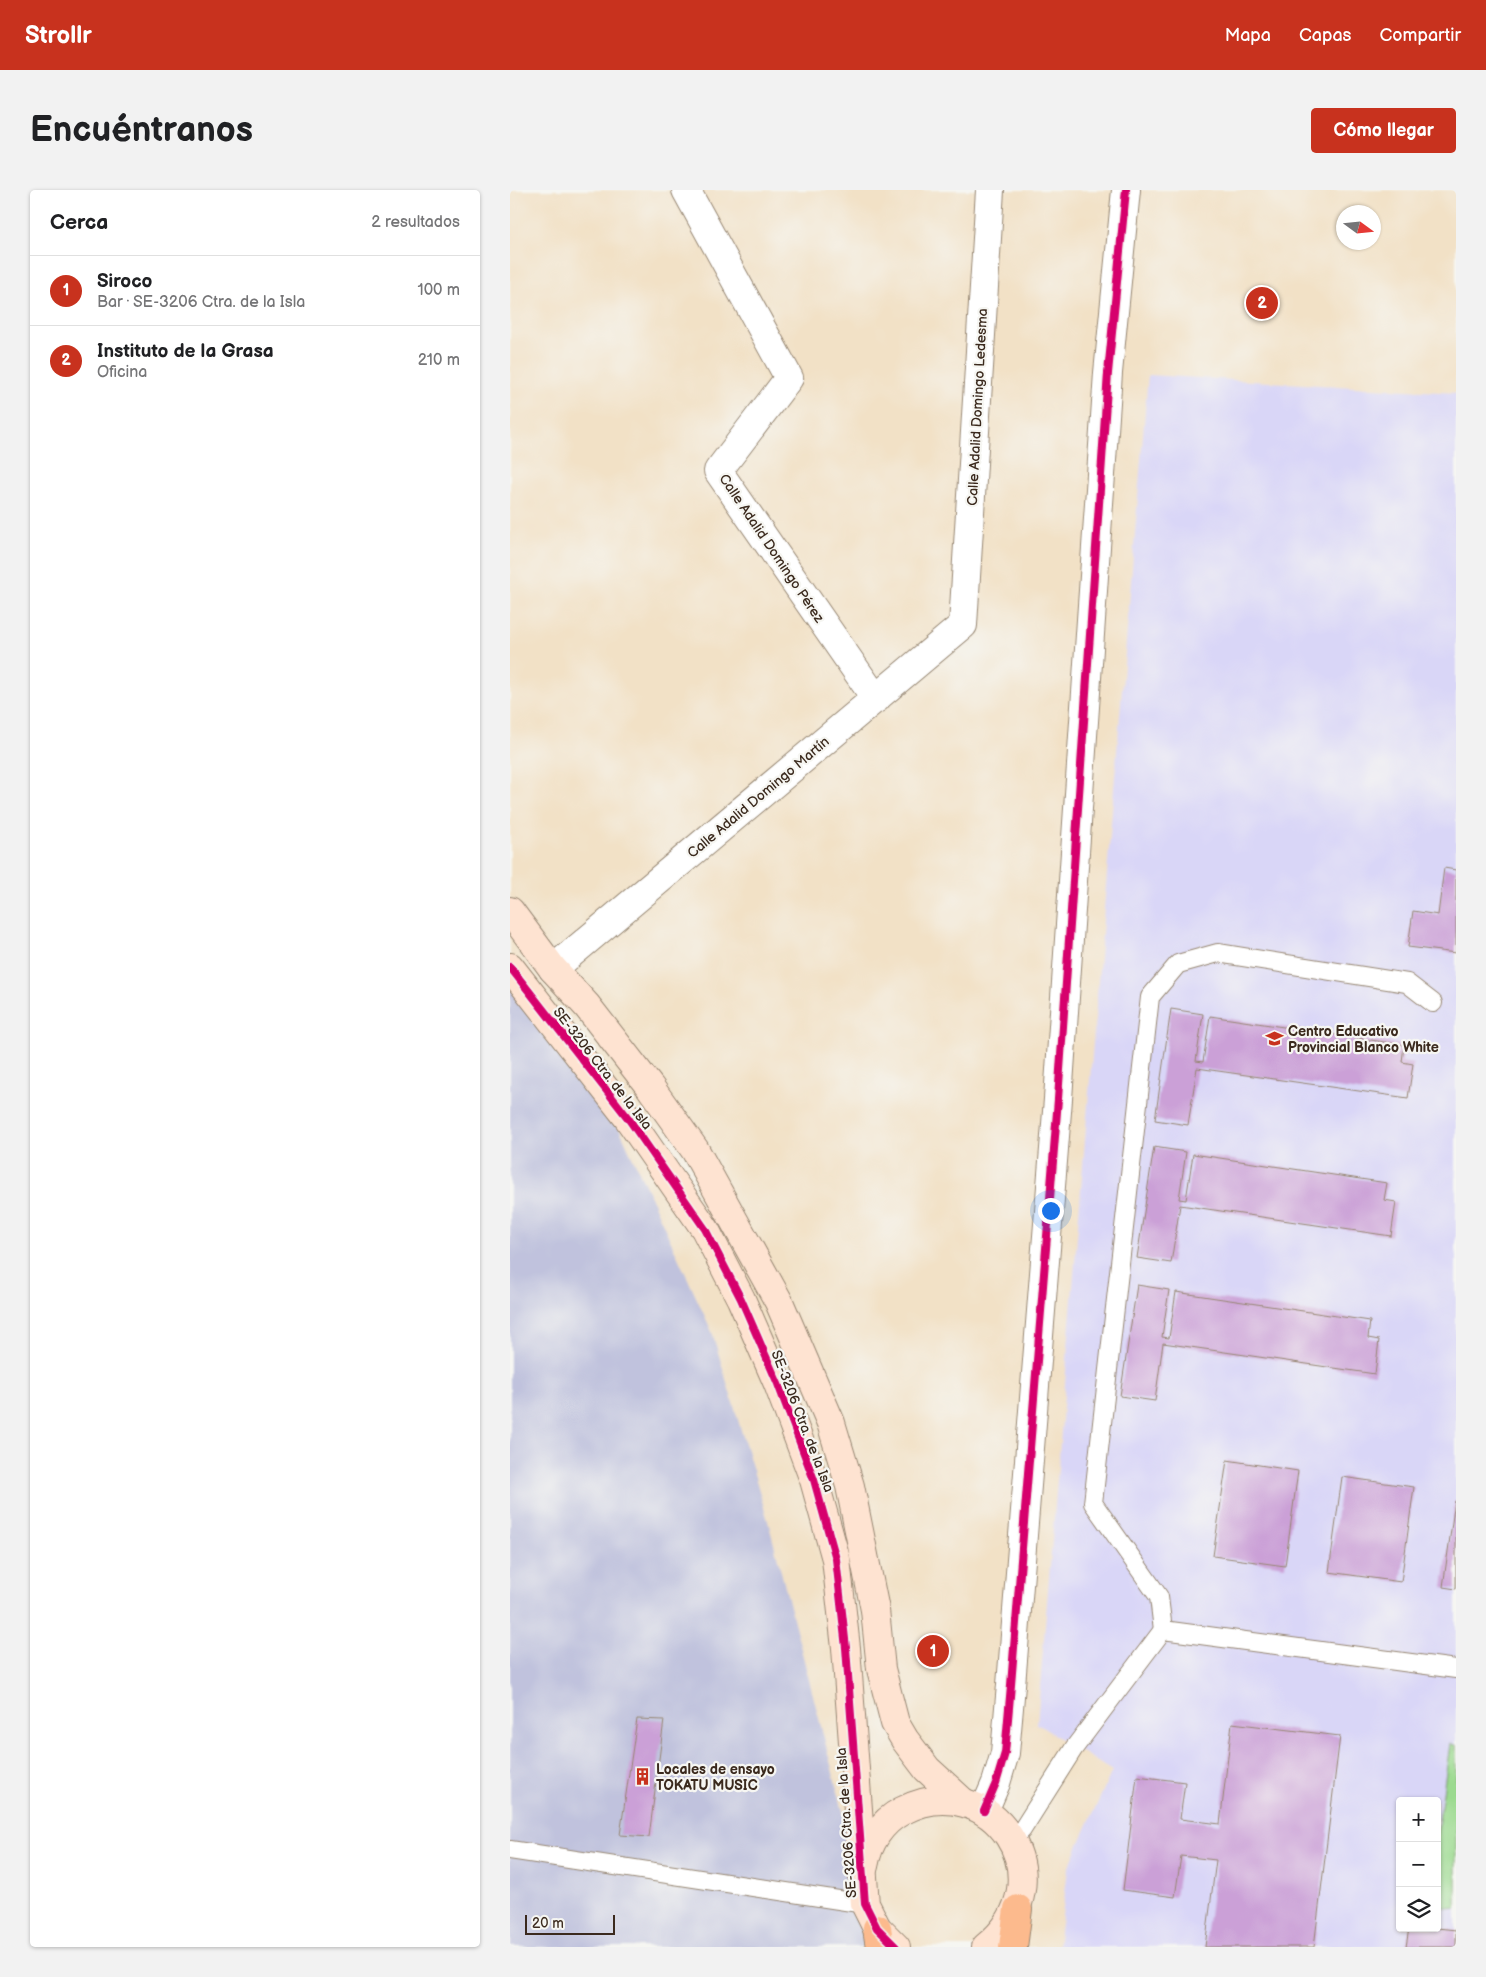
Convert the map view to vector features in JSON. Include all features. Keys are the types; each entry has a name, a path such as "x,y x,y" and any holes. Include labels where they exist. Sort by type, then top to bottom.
{"main road":[{"path":"1013,1947 1018,1909"}],"street":[{"name":"Calle Adalid Domingo Pérez","path":"686,190 789,378 718,471 876,699"},
{"name":"Calle Adalid Domingo Ledesma","path":"963,625 990,190"},
{"path":"973,1807 996,1783 1005,1753 1058,1099 1108,373 1126,190"},
{"name":"Calle Adalid Domingo Martín","path":"553,969 963,625"},
{"name":"SE-3206 Ctra. de la Isla","path":"510,911 553,969 587,1006 650,1087 695,1150 779,1302 831,1423 850,1486 875,1610 881,1669 895,1723 927,1769 973,1807 1005,1830 1018,1854 1023,1881 1018,1909 1003,1934 986,1947"},
{"name":"SE-3206 Ctra. de la Isla","path":"510,967 628,1118 705,1229 740,1299 778,1384 814,1480 836,1559 846,1648 861,1877 865,1904 879,1938 896,1947"},
{"name":"SE-3206 Ctra. de la Isla","path":"861,1877 866,1854 874,1839 894,1816 915,1804 939,1800 973,1807"}],"lane":[{"path":"1011,1841 1022,1830 1074,1748 1163,1630 1158,1597 1093,1503 1150,997 1178,964 1218,953 1407,982 1433,1003"},
{"path":"1163,1630 1456,1669"},
{"path":"510,1850 865,1904"}],"shaded area":[{"name":"Centro Educativo Provincial Blanco White","path":"1148,375 1456,393 1456,1947 1058,1947 1068,1869 1112,1771 1037,1724"},
{"path":"510,989 596,1077 712,1332 768,1521 878,1947 510,1947"}],"green space":[{"path":"1450,1744 1456,1745 1456,1909 1441,1907 1441,1806"}],"building":[{"path":"1444,868 1456,870 1456,953 1408,947 1413,911 1438,915"},
{"path":"1171,1009 1203,1014 1196,1061 1203,1062 1210,1016 1404,1045 1402,1062 1413,1064 1408,1098 1197,1068 1188,1125 1155,1120"},
{"path":"1154,1147 1186,1152 1179,1199 1186,1200 1193,1154 1387,1183 1384,1200 1396,1202 1391,1236 1180,1205 1171,1263 1137,1258"},
{"path":"1137,1285 1169,1290 1162,1337 1169,1338 1176,1292 1370,1321 1368,1338 1379,1340 1375,1374 1163,1343 1155,1401 1120,1396"},
{"path":"1227,1460 1298,1471 1285,1566 1213,1556"},
{"path":"1342,1477 1414,1487 1401,1582 1329,1572"},
{"path":"1456,1501 1456,1589 1443,1587"},
{"name":"Locales de ensayo TOKATU MUSIC","path":"637,1719 664,1720 649,1837 620,1835"},
{"path":"1232,1723 1340,1736 1314,1947 1205,1947 1216,1860 1181,1856 1175,1897 1123,1890 1137,1776 1185,1782 1180,1819 1220,1824"},
{"path":"1441,1928 1456,1930 1456,1947 1406,1947 1408,1932 1441,1932"}],"cycle path":[{"path":"984,1811 996,1783 1005,1753 1011,1685 1058,1099 1108,373 1126,190"},
{"path":"510,967 628,1118 705,1229 741,1299 778,1384 814,1480 836,1559 846,1648 865,1904 877,1928 896,1947"}],"place":[{"name":"Instituto de la Grasa","path":"1262,303"},
{"name":"Centro Educativo Provincial Blanco White","path":"1274,1039"},
{"name":"Siroco","path":"933,1651"},
{"name":"Locales de ensayo TOKATU MUSIC","path":"642,1777"}]}
